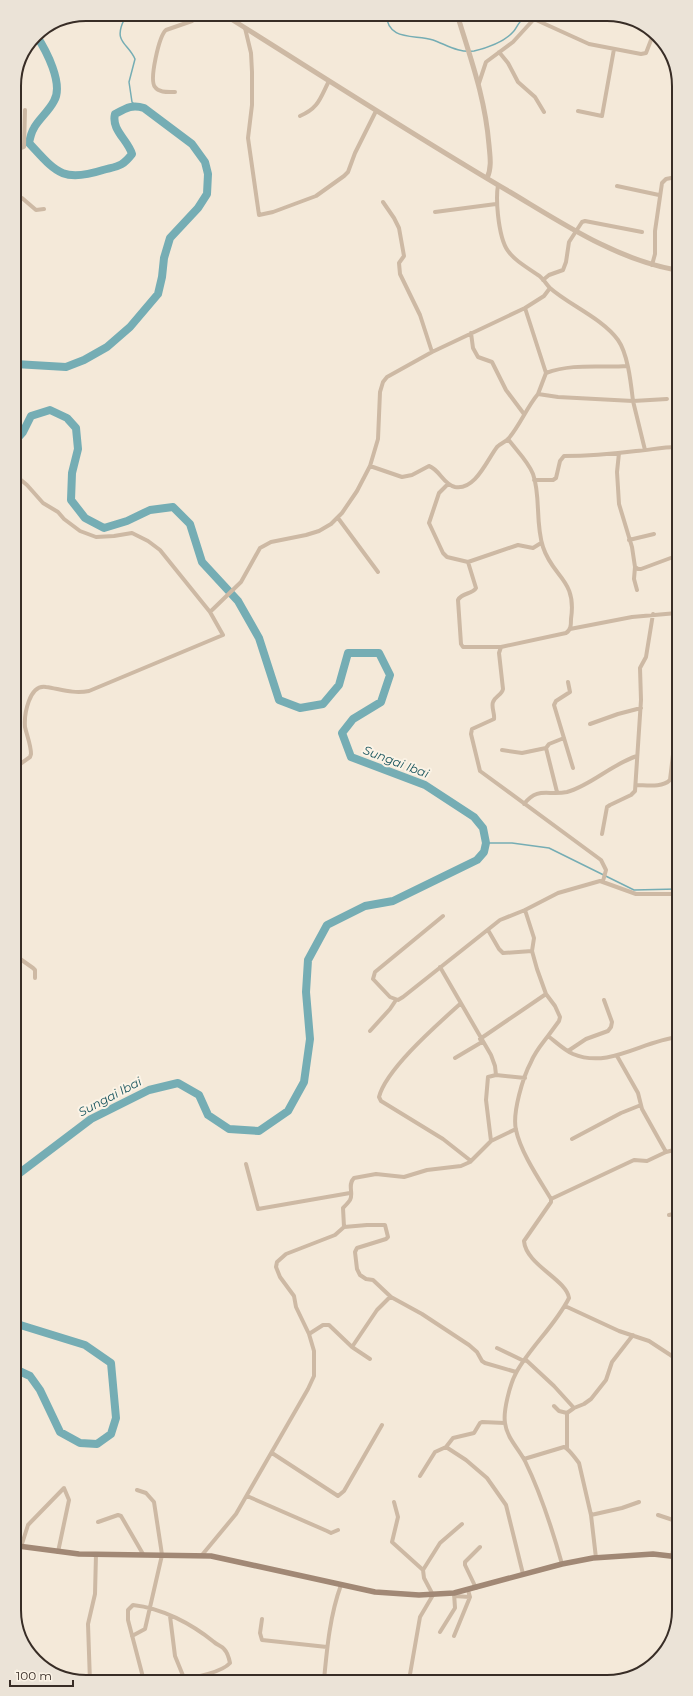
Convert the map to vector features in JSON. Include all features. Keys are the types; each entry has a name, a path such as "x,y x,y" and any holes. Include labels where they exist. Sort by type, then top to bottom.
{"main road":[{"path":"21,1546 58,1552 96,1554 216,1556 375,1592 433,1595 454,1595 562,1564 596,1558 653,1554 672,1556"}],"street":[{"path":"176,92 160,92 154,87 152,80 158,47 164,32 192,21"},
{"path":"234,21 460,163 576,230 624,255 652,265 672,269"},
{"path":"459,21 479,83 485,112 490,169 487,178"},
{"path":"479,83 484,64 518,37 531,21"},
{"path":"544,21 586,43 614,49 644,54 652,39"},
{"path":"245,28 251,53 252,72 252,105 248,138 259,215 267,214 316,196 344,176 348,172 355,153 376,111"},
{"path":"578,111 602,116 614,49"},
{"path":"499,52 508,63 518,82 535,97 544,112"},
{"path":"300,116 311,111 317,106 329,80"},
{"path":"21,148 24,147 25,110"},
{"path":"652,265 656,254 659,195 663,180 672,178"},
{"path":"498,185 496,204 500,238 504,247 520,264 543,280 550,288 587,313 616,337 623,350 633,402 645,450"},
{"path":"618,186 659,195"},
{"path":"21,199 36,210 44,209"},
{"path":"383,202 399,228 404,256 399,263 399,272 420,315 432,352"},
{"path":"435,212 496,204"},
{"path":"543,280 550,275 563,270 566,262 568,244 581,222 585,221 642,232"},
{"path":"210,612 241,582 260,548 271,542 312,534 331,524 338,518 357,491 370,466 378,439 380,392 383,382 391,374 432,352 525,308 544,296 550,288"},
{"path":"370,466 402,477 429,466 435,470 448,484 461,487 470,484 497,447 508,439 538,394 546,373 525,308"},
{"path":"471,333 473,348 478,358 492,362 506,390 524,414"},
{"path":"546,373 583,366 627,366"},
{"path":"538,394 558,397 633,402 666,398"},
{"path":"508,439 530,468 534,480 537,522 541,543 548,560 563,579 570,592 572,614 570,629"},
{"path":"534,480 553,480 556,478 560,461 564,456 619,453 660,447 672,447"},
{"path":"619,453 617,472 618,498 635,567 634,579 637,590"},
{"path":"21,480 43,503 58,512 64,519 80,531 96,537 132,533 154,546 164,554 210,612 223,635 89,691 74,692 45,687 38,688 33,693 29,703 25,722 31,754 30,757 21,763"},
{"path":"448,484 439,493 429,520 430,527 439,546 447,557 468,562 518,545 532,548 541,543"},
{"path":"338,518 378,572"},
{"path":"629,540 654,534"},
{"path":"635,567 641,569 672,557"},
{"path":"468,562 476,588 473,591 463,595 458,600 461,644 463,647 501,647 566,633 570,629 628,617 672,613"},
{"path":"602,834 607,808 610,805 631,795 636,785 641,708 640,668 646,657 653,614"},
{"path":"501,647 499,653 503,689 501,694 493,700 494,719 472,729 471,734 480,771 593,854 604,864 606,873 604,880"},
{"path":"568,682 570,692 556,701 554,705 573,768"},
{"path":"590,724 641,708"},
{"path":"502,750 522,753 546,748 549,744 564,738"},
{"path":"546,748 557,792"},
{"path":"524,804 530,796 535,793 567,792 626,760 637,756"},
{"path":"636,785 660,785 668,782 670,780 672,763"},
{"path":"370,1031 396,1000 403,997 500,920 525,910 558,893 604,880 636,894 672,894"},
{"path":"525,910 534,938 532,951 546,994 558,1010 560,1017 559,1022 534,1055 525,1078 518,1104 516,1129 533,1169 551,1199"},
{"path":"396,1000 384,993 373,979 375,972 444,916"},
{"path":"488,930 503,953 532,951"},
{"path":"21,960 35,970 35,978"},
{"path":"440,967 493,1059 496,1075"},
{"path":"455,1058 546,994"},
{"path":"568,1051 586,1039 608,1031 611,1027 612,1022 604,1000"},
{"path":"460,1004 429,1032 391,1073 379,1097 381,1101 442,1139 471,1161"},
{"path":"548,1036 568,1051 581,1057 590,1058 616,1056 656,1041 672,1038"},
{"path":"616,1056 638,1093 641,1105 666,1152"},
{"path":"491,1141 486,1100 488,1077 496,1075 525,1078"},
{"path":"572,1139 621,1113 641,1105"},
{"path":"344,1228 343,1208 349,1201 351,1181 357,1177 376,1174 404,1177 427,1170 461,1166 471,1161 491,1141 516,1129"},
{"path":"562,1564 547,1512 524,1459 508,1434 505,1423 505,1410 516,1372 565,1306 569,1298 568,1294 534,1260 525,1246 526,1238 551,1202 551,1199 634,1160 647,1161 672,1150"},
{"path":"246,1164 256,1207 258,1209 350,1193"},
{"path":"202,1555 236,1514 312,1381 314,1351 309,1334 296,1307 294,1296 280,1277 276,1268 277,1262 286,1254 335,1235 344,1228 367,1225 385,1226 388,1237 386,1239 359,1247 355,1252 357,1269 360,1275 366,1279 373,1280 390,1296 422,1314 469,1345 477,1352 484,1363 516,1372"},
{"path":"352,1347 377,1310 390,1296"},
{"path":"565,1306 619,1331 649,1341 672,1356"},
{"path":"309,1334 327,1324 352,1347 370,1359"},
{"path":"554,1406 559,1411 567,1413 591,1399 606,1380 612,1362 632,1335"},
{"path":"497,1348 525,1361 554,1386 574,1408"},
{"path":"567,1413 567,1448 580,1466 591,1515 596,1558"},
{"path":"420,1476 435,1452 446,1447 453,1438 474,1432 482,1422 505,1423"},
{"path":"272,1453 338,1496 344,1491 382,1425"},
{"path":"446,1447 466,1460 487,1478 506,1504 524,1574"},
{"path":"524,1459 564,1447 567,1448"},
{"path":"21,1541 28,1524 64,1488 69,1500 58,1552"},
{"path":"132,1636 145,1629 162,1555 154,1502 146,1493 138,1490"},
{"path":"247,1496 331,1533 338,1530"},
{"path":"394,1502 398,1517 392,1542 423,1570"},
{"path":"591,1515 622,1508 639,1502"},
{"path":"98,1522 118,1515 121,1516 143,1554"},
{"path":"658,1515 672,1520"},
{"path":"410,1675 420,1617 433,1595 424,1578 423,1570 440,1543 462,1524"},
{"path":"476,1588 465,1562 480,1547"},
{"path":"90,1675 88,1624 95,1594 96,1554"},
{"path":"324,1675 327,1646 335,1604 341,1585"},
{"path":"454,1636 470,1597 468,1590"},
{"path":"440,1632 454,1608 454,1595 470,1597"},
{"path":"142,1675 128,1615 130,1606 133,1605 150,1607 184,1621 202,1632 224,1649 229,1656 230,1663 227,1666 204,1675"},
{"path":"170,1616 175,1656 182,1675"},
{"path":"262,1619 260,1633 262,1640 327,1646"}],"waterway":[{"path":"124,21 120,33 121,38 135,59 129,82 132,102 136,106"},
{"path":"388,21 392,29 397,33 426,38 463,51 474,51 500,42 509,36 521,21"},
{"name":"Sungai Ibai","path":"21,364 66,367 84,360 107,347 130,327 158,294 164,258 170,238 198,208 207,194 208,174 205,162 192,144 144,108 136,106 129,107 115,114 115,125 132,154 122,164 89,174 78,175 69,175 53,168 29,143 31,134 36,125 54,101 57,94 57,86 52,67 49,58 39,41"},
{"name":"Sungai Ibai","path":"21,434 31,416 50,410 67,418 76,428 78,449 72,473 71,500 85,518 104,528 127,521 150,510 173,507 190,524 202,562 238,601 259,638 279,700 300,708 323,704 339,685 348,653 379,653 390,675 381,702 353,719 342,733 351,757 425,785 474,817 483,828 486,843 484,852 477,860 393,901 365,906 327,925 308,960 306,992 310,1039 304,1082 288,1111 259,1131 229,1129 208,1115 199,1095 178,1083 149,1090 91,1119 21,1172"},
{"path":"486,843 512,843 549,848 634,890 672,889"},
{"name":"Sungai Ibai","path":"21,1325 85,1345 111,1363 116,1418 111,1434 97,1444 80,1443 60,1432 40,1390 30,1376 21,1372"}]}
